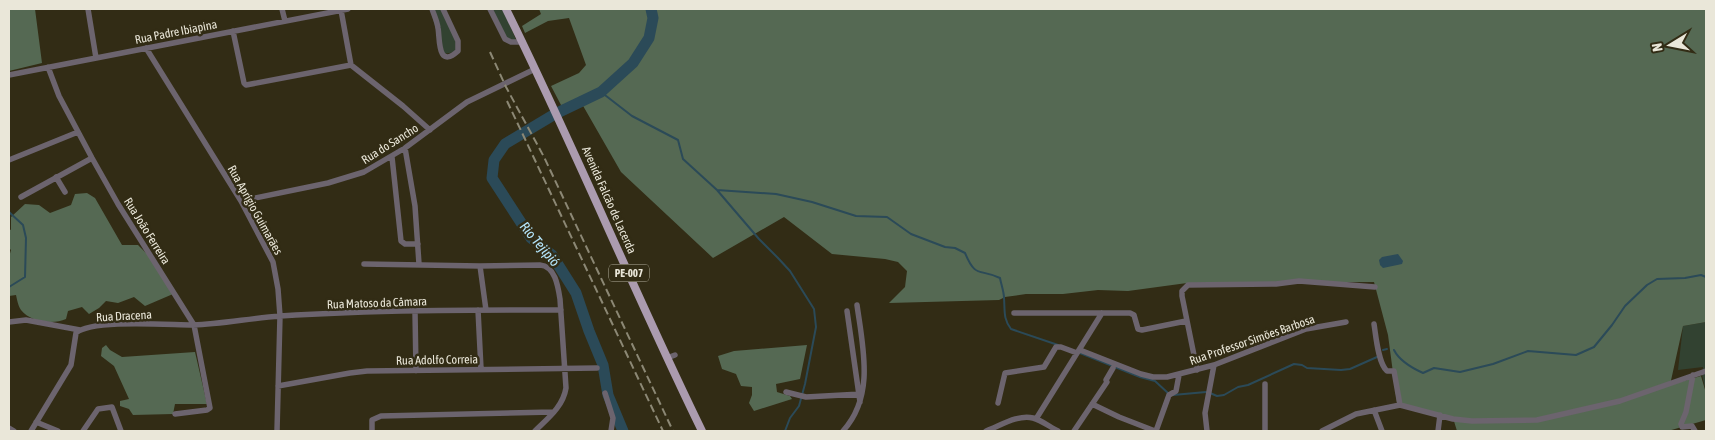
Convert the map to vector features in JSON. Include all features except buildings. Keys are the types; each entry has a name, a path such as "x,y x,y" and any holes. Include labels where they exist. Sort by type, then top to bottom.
{"main road":[{"name":"PE-007","path":"506,9 536,69"},
{"name":"Avenida Falcão de Lacerda","path":"536,69 702,431"}],"street":[{"path":"88,9 96,58"},
{"path":"282,9 285,21"},
{"name":"Rua Padre Ibiapina","path":"9,75 348,9"},
{"path":"432,9 438,27 439,48 443,55 447,56 458,52 459,45 443,9"},
{"path":"490,9 505,38 511,42 523,42"},
{"path":"341,10 350,65 403,106 430,130"},
{"path":"233,31 244,84 246,85 350,65"},
{"name":"Rua Aprígio Guimarães","path":"146,48 241,201 273,262 280,316 277,431"},
{"name":"Rua João Ferreira","path":"48,67 59,96 118,204 194,325 210,405 207,410 175,414"},
{"name":"Rua do Sancho","path":"241,201 355,176 406,148 467,102 536,69"},
{"path":"9,160 78,132"},
{"path":"406,148 415,206 419,264"},
{"path":"392,157 402,241 405,244 418,244"},
{"path":"21,197 92,158"},
{"path":"56,177 65,192"},
{"path":"364,264 540,265 549,267 559,290 565,367 565,395 560,405 535,431"},
{"path":"480,266 486,310"},
{"path":"1197,370 1182,293 1184,287 1188,285 1276,284 1299,281 1375,287"},
{"path":"843,431 852,422 860,402 864,353 857,305"},
{"path":"478,310 481,369"},
{"name":"Rua Matoso da Câmara","path":"194,325 280,316 478,310 561,310"},
{"path":"847,311 860,394"},
{"path":"415,312 416,371"},
{"path":"1014,313 1132,313 1138,327 1142,330 1186,320"},
{"path":"1036,419 1102,313"},
{"path":"9,322 26,320 80,330"},
{"name":"Rua Professor Simões Barbosa","path":"998,403 1005,373 1044,367 1056,347 1078,351 1153,377 1179,375 1214,365 1300,331 1346,322"},
{"name":"Rua Dracena","path":"30,431 71,365 76,333 80,330 106,326 150,324 194,325"},
{"path":"1374,324 1377,344 1384,368 1387,371 1394,370 1400,405"},
{"path":"667,358 675,354"},
{"path":"1206,431 1205,413 1214,365"},
{"name":"Rua Adolfo Correia","path":"278,386 350,373 565,367 597,368"},
{"path":"1074,431 1108,382 1106,380 1113,368"},
{"path":"1322,431 1356,414 1400,405 1440,416 1472,421 1537,420 1620,401 1706,371"},
{"path":"1092,404 1155,431 1169,396 1176,391 1179,375"},
{"path":"1694,376 1686,412 1681,424 1682,427 1692,426 1695,431"},
{"path":"1265,384 1265,431"},
{"path":"786,392 796,393 803,397 860,394"},
{"path":"605,393 613,418 611,431"},
{"path":"83,431 98,409 112,407 121,431"},
{"path":"1374,410 1382,431"},
{"path":"372,431 372,420 381,416 553,412"},
{"path":"1438,431 1440,416"},
{"path":"986,431 1019,418 1036,419 1047,429 1058,431"},
{"path":"36,422 56,431"},
{"path":"9,428 14,431"}],"green space":[{"path":"9,9 35,9 42,63 9,71"},
{"path":"430,9 444,9 459,41 456,52 443,54"},
{"path":"491,9 506,9 508,21 517,42 512,41 503,34"},
{"path":"539,9 1706,9 1706,322 1683,326 1670,385 1701,376 1706,393 1706,420 1668,431 1457,431 1453,418 1397,403 1388,335 1374,282 1187,283 1128,291 1098,290 1063,294 1026,294 1005,297 999,300 889,303 905,287 907,271 898,262 832,254 784,217 713,258 621,172 582,104 561,105 551,86 579,73 586,65 569,18 548,21 525,33 522,26 541,14"},
{"path":"87,193 95,198 122,245 138,245 148,255 173,294 145,306 134,297 118,303 106,301 89,314 82,307 68,311 66,319 61,321 48,322 36,320 25,314 20,308 16,295 9,296 9,257 11,250 9,248 9,229 11,230 11,217 25,204 39,205 50,213 71,205 75,194"},
{"path":"1706,322 1706,392 1702,375 1703,367 1678,370 1683,326"},
{"path":"106,345 110,350 122,357 195,352 207,404 175,404 173,414 133,415 129,409 120,406 120,401 129,399 114,366 101,356 102,348"},
{"path":"807,345 800,379 776,384 777,392 790,396 792,399 754,411 749,403 752,387 741,386 736,374 722,369 718,356 734,351"}],"water":[{"path":"1398,254 1403,261 1402,264 1383,268 1380,265 1379,260 1382,257"}],"waterway":[{"name":"Rio Tejipió","path":"623,431 608,395 603,365 576,293 552,255 531,238 492,178 494,160 505,144 555,114 601,92 633,63 649,38 653,18 651,9"},
{"path":"601,92 632,116 678,140 683,159 717,190 759,239 790,271 814,309 816,327 805,384 799,406 790,418 785,431"},
{"path":"717,190 776,194 812,202 856,216 887,217 911,234 965,253 975,270 1000,278 1006,318 1011,329 1058,345"},
{"path":"9,212 23,225 26,238 25,277 9,287"},
{"path":"1394,350 1406,363 1423,373 1434,368 1460,372 1493,364 1528,351 1576,355 1594,347 1625,306 1647,285 1657,279 1685,278 1701,275 1706,277"},
{"path":"1383,350 1387,349"},
{"path":"1080,353 1155,381 1169,394"},
{"path":"1210,393 1217,396 1224,395 1238,387 1248,385 1294,364 1307,368 1341,370 1350,369 1377,357"},
{"path":"1173,395 1206,392"}],"railway":[{"path":"490,52 506,87 544,157 673,431"},
{"path":"507,101 663,431"}]}
